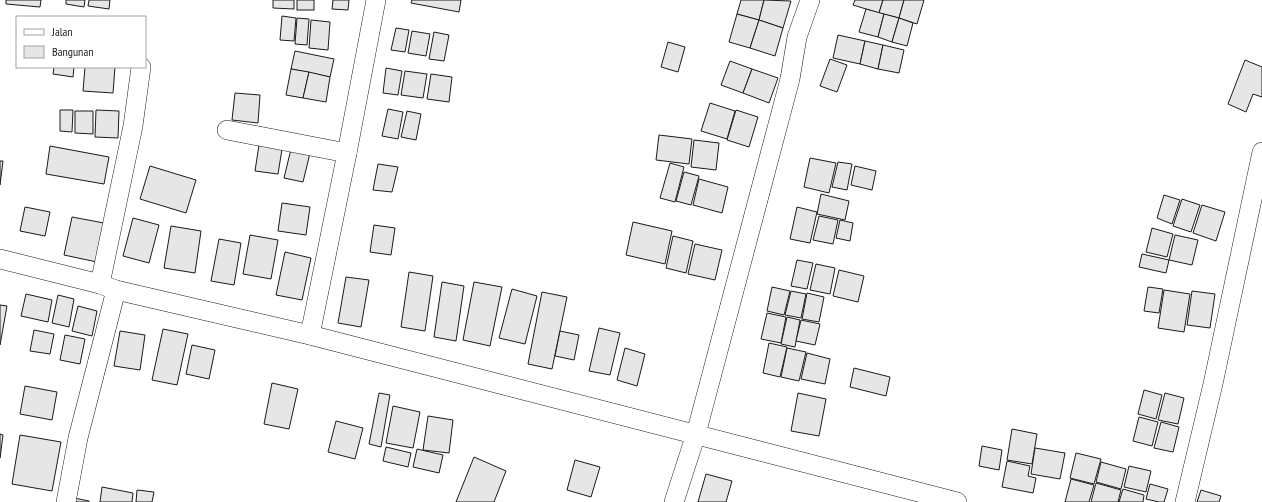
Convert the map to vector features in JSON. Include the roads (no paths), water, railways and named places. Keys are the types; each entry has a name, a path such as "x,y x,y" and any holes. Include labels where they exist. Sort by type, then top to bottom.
{"street":[{"path":"310,335 376,0"},
{"path":"674,502 696,434 790,79 797,37 810,0"},
{"path":"66,502 108,287 141,68"},
{"path":"227,130 347,153"},
{"path":"1185,502 1213,384 1262,152"},
{"path":"0,259 108,287 310,335 957,502"}]}
